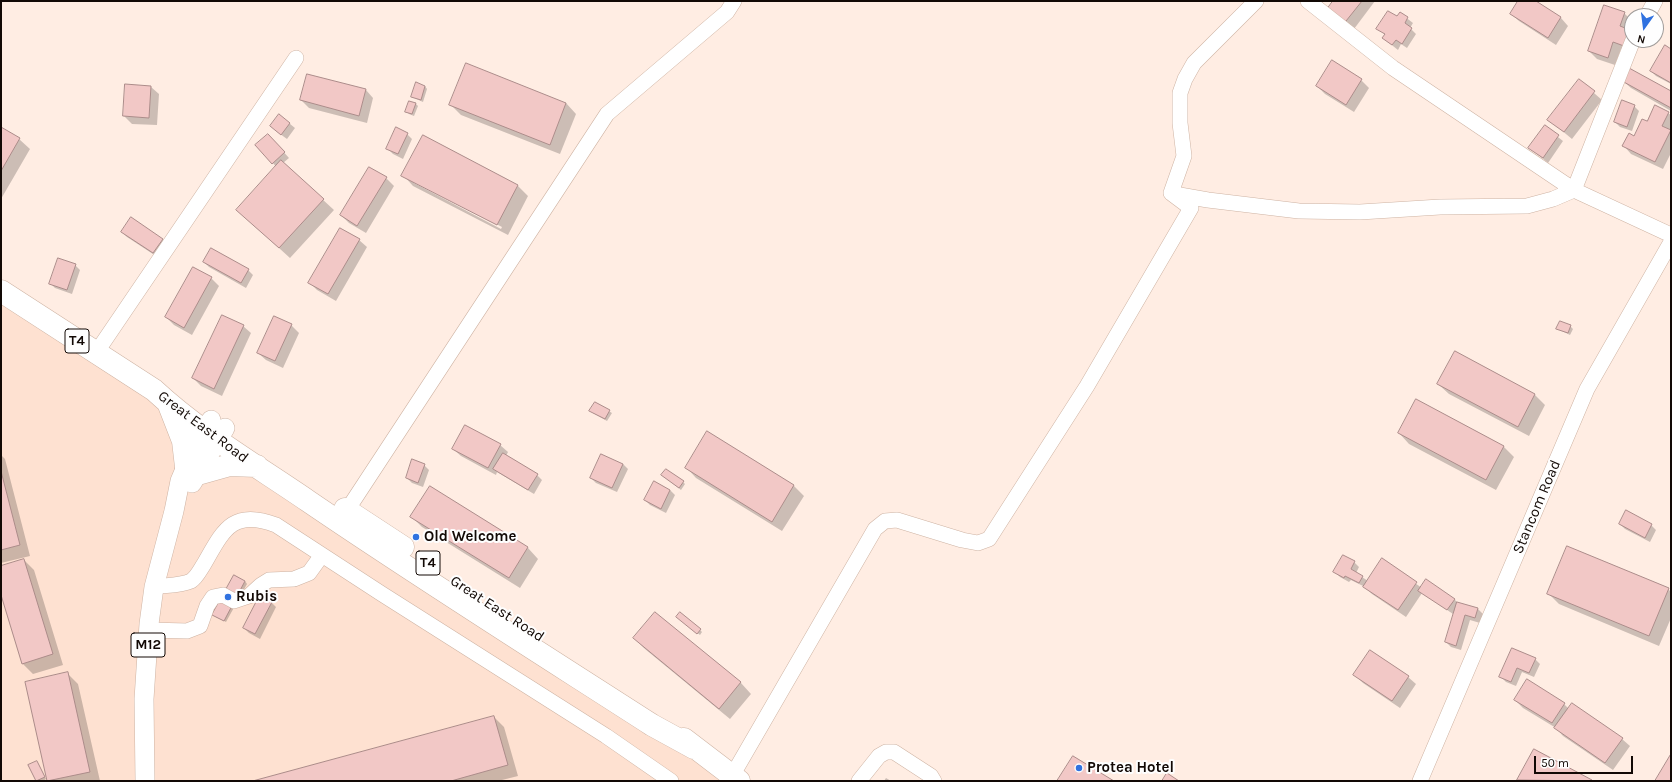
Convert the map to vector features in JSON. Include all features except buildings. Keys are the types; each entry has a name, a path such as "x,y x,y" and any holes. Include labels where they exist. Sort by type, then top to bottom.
{"highway":[{"name":"T4","path":"1,291 161,397"},
{"name":"Great East Road","path":"161,397 173,398 215,429 343,516"},
{"path":"161,397 183,441 192,470 230,465 257,466"},
{"name":"Great East Road","path":"215,429 257,466 510,616 668,726 694,748 736,778"}],"main road":[{"name":"M12","path":"145,781 144,700 154,587 174,511 192,470 215,429"}],"street":[{"path":"343,516 607,114 727,12 734,1"},
{"path":"1171,193 1184,156 1180,123 1180,93 1185,79 1194,63 1256,1"},
{"path":"1308,1 1393,68 1574,190 1671,235"},
{"path":"1171,193 1208,200 1299,211 1360,212 1440,207 1527,206 1553,199 1574,190 1630,48"},
{"path":"96,353 296,58"},
{"path":"736,778 875,529 885,521 897,520 962,540 978,543 989,539 1087,386 1191,208 1171,193"},
{"name":"Stancom Road","path":"1420,781 1587,389 1671,242"},
{"path":"154,587 191,580 198,574 222,534 235,522 247,519 260,519 276,525 606,736 671,781"},
{"path":"149,630 187,631 200,626 212,597 223,595 234,601 248,596 269,580 294,580 309,573 322,555"},
{"path":"859,781 880,756 886,752 894,752 931,776 934,781"}],"shaded area":[{"path":"1,294 735,781 1,781"}],"place":[{"name":"Old Welcome","path":"416,537"},
{"name":"Rubis","path":"228,597"},
{"name":"Protea Hotel","path":"1079,768"}]}
